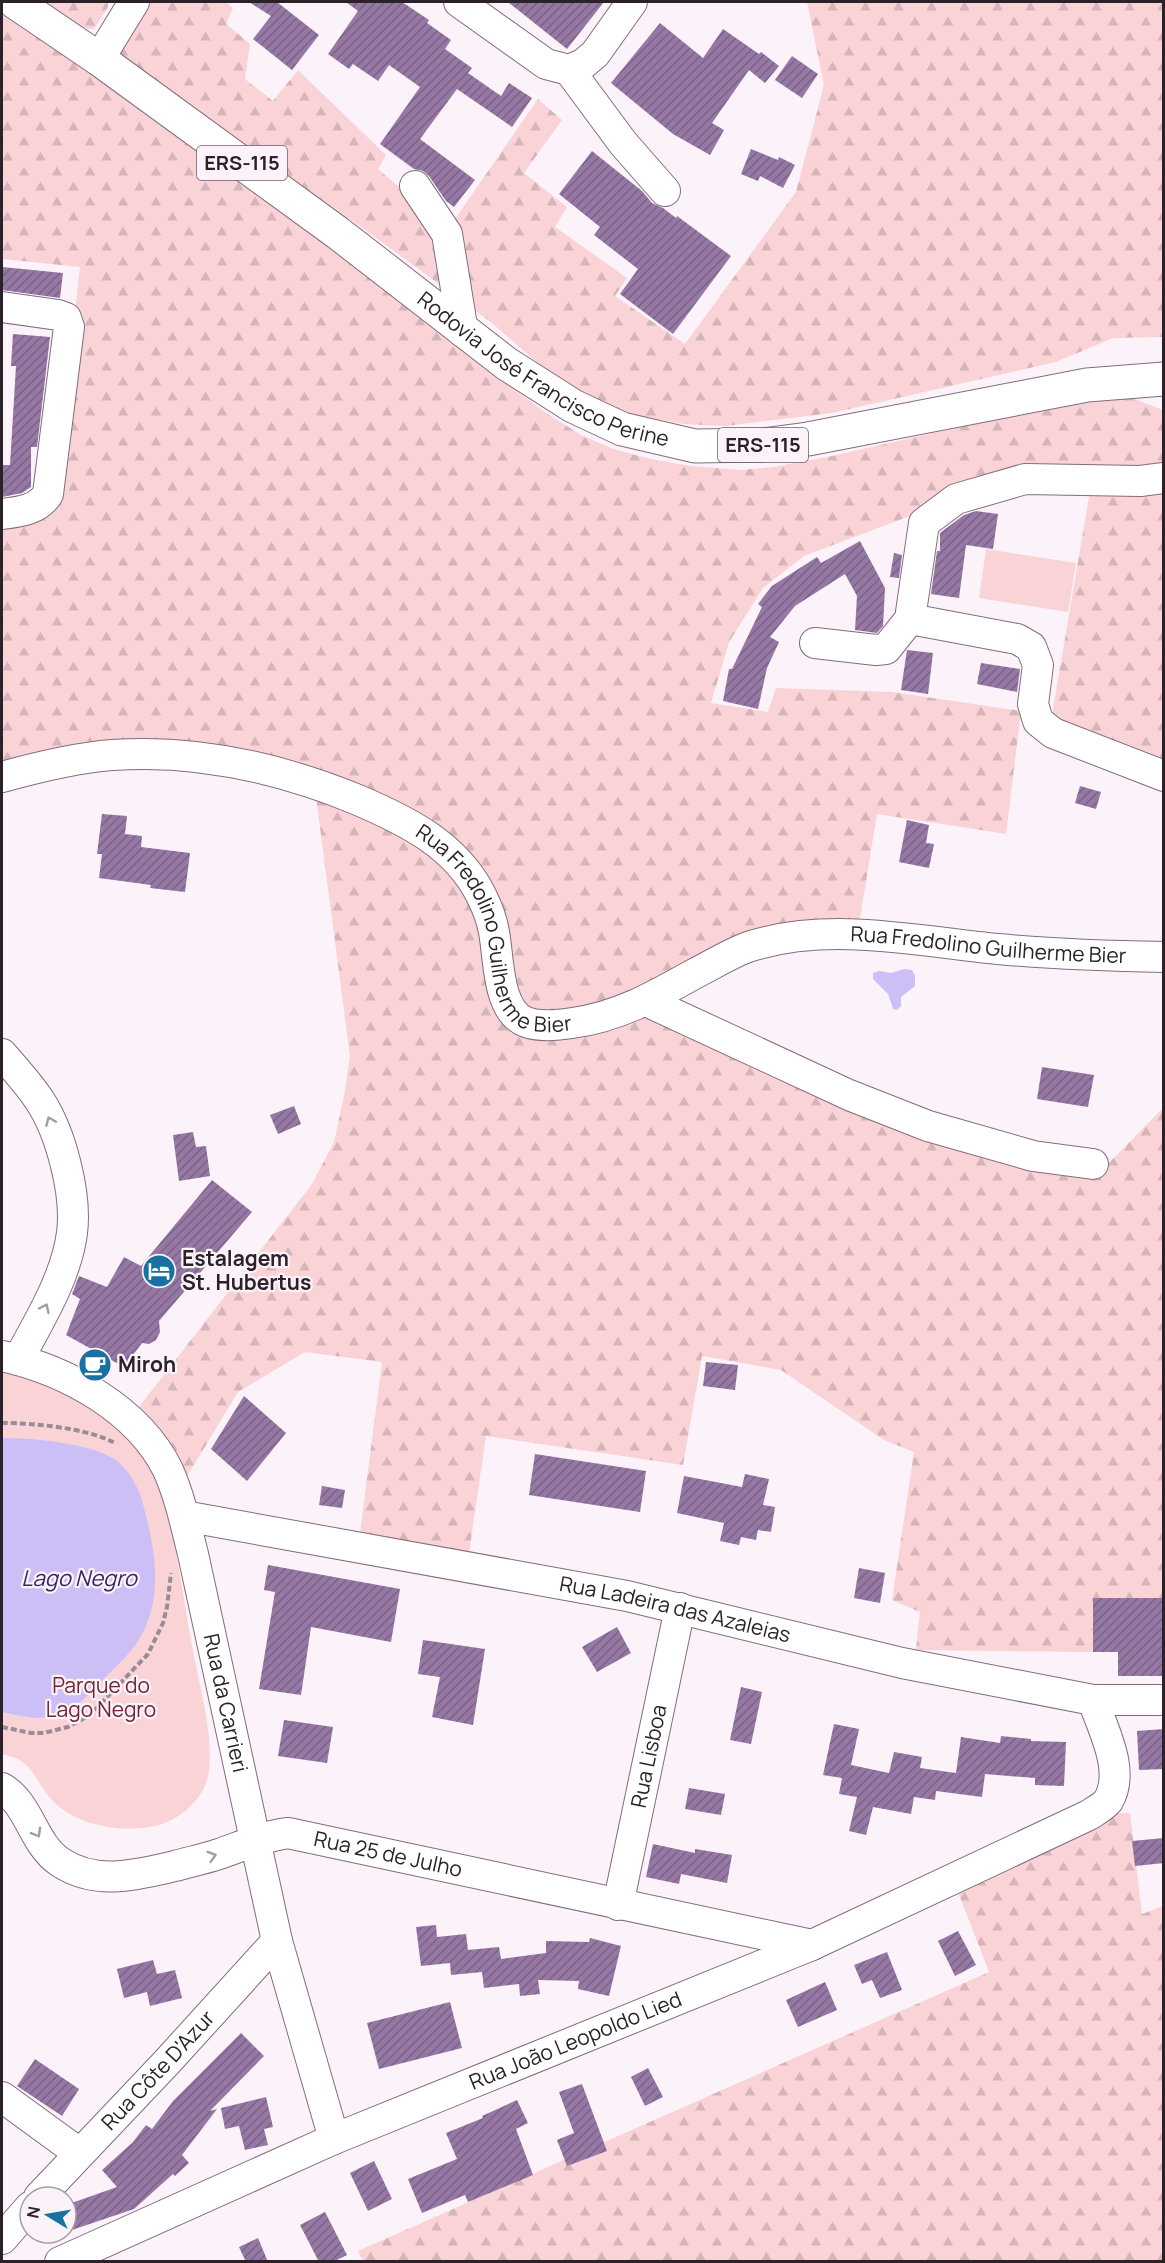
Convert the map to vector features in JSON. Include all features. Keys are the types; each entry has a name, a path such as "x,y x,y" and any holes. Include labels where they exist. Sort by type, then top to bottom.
{"main road":[{"name":"Rodovia José Francisco Perine","path":"15,2 99,59 338,233 463,332 548,391 622,429 695,446 763,445 808,439 1087,385 1164,379"}],"street":[{"path":"99,59 134,2"},
{"path":"459,2 557,67 665,191"},
{"path":"557,67 583,64 595,54 632,2"},
{"path":"415,186 447,234 463,332"},
{"path":"2,307 58,315 66,318 69,327 48,494 32,508 2,514"},
{"path":"1126,381 1164,399"},
{"path":"815,643 876,650 886,649 910,619 924,523 956,499 1025,479 1140,481 1164,478"},
{"path":"910,619 1017,639 1031,647 1038,664 1034,704 1038,721 1053,733 1164,776"},
{"name":"Rua Fredolino Guilherme Bier","path":"2,777 90,758 162,755 221,760 292,776 334,790 411,824 449,851 466,871 489,911 502,986 507,1002 514,1015 527,1023 561,1024 614,1014 646,1001 725,957 746,948 771,941 800,937 855,934 920,939 997,949 1081,955 1164,957"},
{"path":"646,1001 849,1095 928,1126 1033,1156 1093,1164"},
{"path":"2,1054 30,1088 50,1119 67,1175 73,1212 72,1234 60,1276 10,1358"},
{"name":"Rua da Carrieri","path":"10,1358 62,1376 112,1406 134,1424 163,1461 184,1516 257,1841 277,1941 334,2139"},
{"name":"Rua Ladeira das Azaleias","path":"184,1516 627,1596 902,1663 1093,1700 1164,1700"},
{"name":"Rua Lisboa","path":"618,1905 680,1608"},
{"name":"Rua João Leopoldo Lied","path":"60,2262 334,2139 812,1946 1089,1815 1107,1802 1115,1782 1114,1764 1093,1700"},
{"name":"Rua 25 de Julho","path":"2,1788 16,1799 38,1837 54,1857 73,1869 108,1878 141,1874 216,1855 269,1835 288,1833 812,1946"},
{"name":"Rua Côte D'Azur","path":"50,2185 167,2062 277,1941"},
{"path":"2,2097 79,2153"},
{"path":"2,2239 18,2221"}],"path":[{"path":"2,1423 21,1423 86,1432 119,1445"},
{"path":"2,1727 31,1733 44,1733 68,1727 90,1715 148,1654 167,1607 171,1569"}],"green space":[{"path":"41,2 108,2 108,7 94,29 87,29 66,20"},
{"path":"146,2 226,2 233,8 226,24 250,44 245,79 273,101 298,70 386,155 378,169 448,229 538,99 562,120 524,173 567,207 555,227 627,278 615,296 685,344 796,192 824,85 807,2 1163,2 1163,337 1113,338 1056,362 832,413 725,426 684,424 633,415 588,396 554,377 492,323 364,229 123,59 119,51"},
{"path":"2,12 35,32 292,216 494,375 549,415 583,436 611,448 646,458 691,466 741,470 773,467 832,456 1074,401 1130,397 1163,410 1163,471 1026,472 804,556 763,588 729,642 711,703 768,712 776,688 892,692 1021,711 1006,834 877,814 859,924 638,990 571,1013 527,1010 517,997 512,954 500,907 421,818 84,745 27,754 2,761 2,521 55,502 80,267 2,259"},
{"path":"1163,484 1163,769 1051,721 1091,485"},
{"path":"986,549 1076,563 1068,612 979,598"},
{"path":"316,797 408,837 440,863 473,908 482,931 490,996 564,1037 615,1030 655,1014 1100,1172 1163,1108 1163,1598 1093,1598 1093,1652 916,1650 920,1612 892,1600 914,1452 884,1440 781,1370 702,1356 683,1465 486,1436 468,1560 359,1541 382,1362 305,1352 238,1392 186,1478 135,1412 312,1184 334,1142 344,1096 350,1056"},
{"name":"Parque do Lago Negro","path":"2,1369 67,1391 123,1423 138,1444 159,1484 174,1544 206,1712 210,1749 204,1788 194,1803 180,1815 163,1824 129,1829 87,1822 63,1810 53,1801 33,1772 22,1762 2,1754"},
{"path":"1110,1813 1130,1813 1142,1914 1163,1906 1163,2261 363,2262 358,2251 989,1972 958,1892"}],"water":[{"path":"904,969 912,970 915,976 915,986 901,997 901,1006 897,1010 893,1009 888,994 873,979 873,973 879,971 891,973"},
{"name":"Lago Negro","path":"2,1438 29,1439 78,1446 117,1461 134,1481 140,1495 153,1552 154,1599 150,1615 136,1644 81,1702 60,1714 49,1717 36,1718 2,1712"}],"building":[{"path":"249,2 277,2 319,35 292,70 253,39 271,16"},
{"path":"346,2 402,2 429,20 427,23 451,40 445,49 472,68 468,73 501,96 509,83 532,98 512,127 457,89 420,139 475,180 454,207 446,201 429,176 423,171 414,169 380,144 420,87 389,65 378,81 353,64 349,69 328,54 358,11"},
{"path":"508,2 604,2 567,49"},
{"path":"660,23 703,58 723,29 779,66 765,83 749,70 712,123 724,130 710,155 673,134 611,83"},
{"path":"792,56 818,74 802,98 775,80"},
{"path":"751,149 778,160 779,157 795,165 783,188 760,176 758,181 741,174"},
{"path":"592,151 642,191 652,203 676,218 677,216 731,256 673,334 620,294 638,269 594,235 600,227 559,194"},
{"path":"2,267 63,273 60,298 2,290"},
{"path":"13,334 50,337 37,447 31,447 31,487 22,493 2,497 2,465 10,465 16,366 11,366"},
{"path":"976,511 998,514 993,549 966,545 959,598 931,594 937,551 940,551 940,533 964,515"},
{"path":"860,541 885,588 883,626 877,633 855,630 857,596 845,574 795,606 770,637 779,642 767,668 758,709 723,701 729,669 732,669 762,607 758,604 772,586 817,557 821,563"},
{"path":"894,553 902,555 899,578 890,577"},
{"path":"907,650 933,653 928,694 901,690"},
{"path":"981,663 1020,669 1017,692 977,684"},
{"path":"1080,786 1101,792 1096,809 1075,803"},
{"path":"102,814 127,816 125,834 142,836 141,847 190,853 185,892 99,878 102,854 97,854"},
{"path":"907,820 929,825 926,843 934,844 929,868 899,862"},
{"path":"1042,1067 1094,1075 1088,1107 1037,1099"},
{"path":"294,1106 301,1124 278,1134 270,1115"},
{"path":"193,1132 196,1147 206,1146 210,1176 179,1181 173,1135"},
{"name":"Estalagem St. Hubertus","path":"212,1180 252,1212 159,1321 160,1332 156,1340 149,1344 142,1343 124,1367 66,1335 80,1299 72,1294 79,1276 107,1287 124,1257 141,1266"},
{"path":"706,1362 738,1365 735,1390 703,1386"},
{"path":"244,1396 286,1433 247,1481 211,1449"},
{"path":"535,1454 646,1471 640,1512 529,1495"},
{"path":"745,1474 769,1479 763,1505 775,1507 771,1532 758,1530 756,1540 741,1537 739,1545 720,1541 724,1523 677,1513 684,1476 742,1487"},
{"path":"322,1486 345,1490 342,1508 319,1505"},
{"path":"268,1565 400,1589 391,1642 311,1627 301,1695 259,1689 275,1592 264,1590"},
{"path":"859,1568 885,1573 880,1603 854,1598"},
{"path":"1093,1598 1164,1598 1164,1676 1118,1676 1118,1652 1093,1652"},
{"path":"617,1627 631,1653 597,1672 582,1647"},
{"path":"423,1640 485,1649 473,1725 432,1717 440,1677 418,1674"},
{"path":"741,1687 762,1692 751,1744 730,1740"},
{"path":"284,1720 333,1727 327,1763 278,1756"},
{"path":"834,1724 859,1729 851,1765 889,1773 894,1752 922,1757 920,1768 956,1773 961,1737 1000,1743 1001,1736 1031,1739 1031,1741 1066,1742 1064,1786 1035,1785 1035,1778 985,1774 982,1797 936,1791 935,1800 914,1797 911,1814 873,1807 866,1835 849,1831 857,1797 839,1794 842,1778 823,1775"},
{"path":"1164,1729 1164,1769 1139,1770 1137,1731"},
{"path":"689,1788 725,1794 721,1815 685,1809"},
{"path":"1164,1838 1164,1863 1135,1866 1132,1841"},
{"path":"653,1844 695,1853 695,1849 732,1855 727,1883 681,1874 679,1884 646,1877"},
{"path":"436,1925 437,1937 466,1934 468,1950 499,1947 501,1959 546,1953 546,1941 589,1942 590,1938 621,1946 609,1996 578,1989 579,1981 538,1980 540,1994 520,1996 519,1984 484,1988 482,1972 451,1975 450,1963 421,1966 416,1927"},
{"path":"958,1931 976,1965 955,1976 938,1941"},
{"path":"887,1952 902,1990 880,1998 872,1980 862,1984 854,1965"},
{"path":"153,1960 157,1974 175,1970 182,1998 150,2006 147,1992 124,1998 117,1969"},
{"path":"825,1982 837,2010 798,2027 786,2000"},
{"path":"450,2002 462,2048 379,2069 367,2023"},
{"path":"241,2033 264,2056 210,2111 217,2109 182,2155 189,2163 175,2176 173,2174 134,2209 78,2228 78,2201 117,2187 102,2170 133,2142 146,2125 152,2129 173,2101"},
{"path":"35,2059 79,2089 62,2116 17,2086"},
{"path":"648,2068 663,2097 645,2106 631,2077"},
{"path":"582,2084 607,2151 567,2166 557,2140 574,2133 559,2092"},
{"path":"266,2097 273,2127 264,2129 268,2145 245,2150 239,2126 225,2129 221,2108"},
{"path":"517,2100 528,2123 516,2129 533,2175 468,2202 465,2195 422,2213 408,2179 457,2159 446,2133 483,2118 482,2116"},
{"path":"374,2161 392,2199 368,2211 350,2173"},
{"path":"325,2212 347,2255 333,2262 319,2262 300,2225"},
{"path":"258,2238 268,2262 246,2262 239,2247"}],"place":[{"name":"Estalagem St. Hubertus","path":"159,1271"},
{"name":"Miroh","path":"95,1365"}]}
